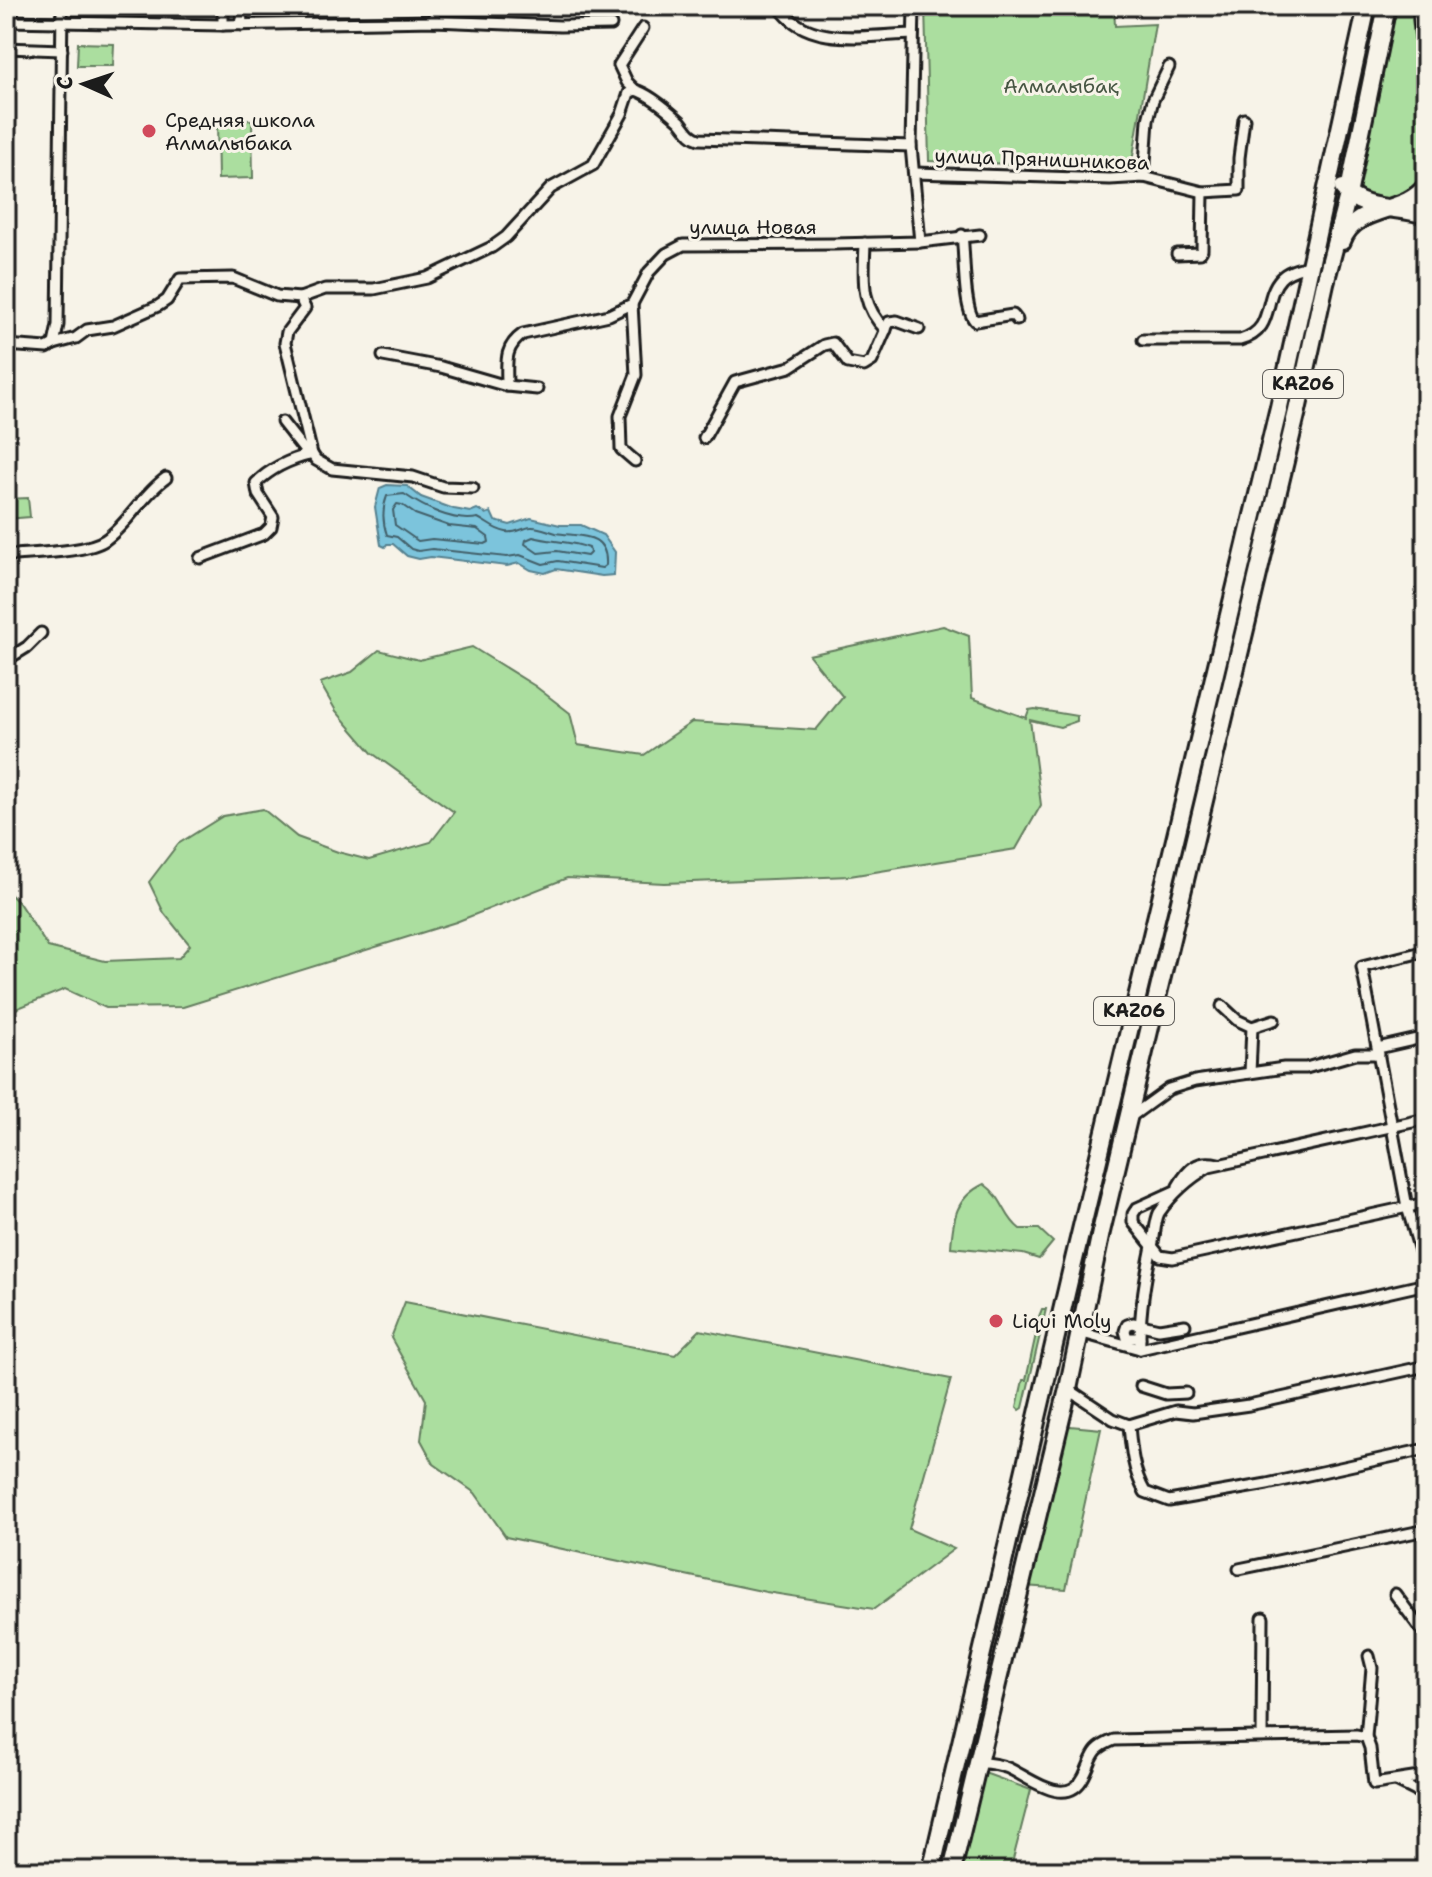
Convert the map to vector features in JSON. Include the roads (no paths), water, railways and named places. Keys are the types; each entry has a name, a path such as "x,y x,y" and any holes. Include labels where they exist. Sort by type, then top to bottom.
{"highway":[{"name":"KАZ06","path":"931,1871 1311,265 1367,6"},
{"name":"KАZ06","path":"952,1871 1348,195 1387,6"},
{"path":"1421,6 1426,54"},
{"path":"1337,152 1340,184 1348,195 1364,202 1426,215"},
{"path":"1325,283 1345,233 1354,222 1411,200 1426,186"}],"street":[{"path":"54,344 58,325 62,6"},
{"path":"223,6 223,25"},
{"path":"241,6 242,25"},
{"path":"434,21 435,6"},
{"path":"779,6 786,18 819,34 913,34"},
{"path":"914,6 911,146 920,242"},
{"path":"6,21 223,25 434,21 611,25"},
{"path":"643,28 619,65 627,82 682,123 690,135 699,139 911,146"},
{"path":"6,48 62,50"},
{"path":"1144,177 1150,110 1169,67"},
{"path":"310,455 285,343 287,332 303,303 325,289 374,289 427,278 492,247 506,237 551,188 593,165 622,114 629,93 635,90"},
{"name":"улица Прянишникова","path":"915,173 1096,179 1144,177 1203,192 1239,190 1244,119"},
{"path":"1177,254 1200,253 1202,250 1203,192"},
{"path":"962,235 970,317 975,321 1013,315 1017,320"},
{"name":"улица Новая","path":"632,304 649,272 666,254 683,245 920,242 980,235"},
{"path":"865,243 868,308 873,318 886,330"},
{"path":"1143,340 1240,340 1253,336 1261,327 1280,279 1294,270 1311,265"},
{"path":"6,345 47,348 76,338 87,330 113,326 167,300 180,279 233,278 303,303"},
{"path":"507,386 510,345 523,334 609,315 632,304 636,375 620,416 619,431 621,449 635,461"},
{"path":"704,438 735,382 790,367 824,345 833,343 848,363 864,366 872,361 889,322 897,321 919,329"},
{"path":"383,356 441,367 507,386 537,389"},
{"path":"282,422 310,455 332,469 413,477 443,487 473,488"},
{"path":"200,558 250,541 271,527 273,517 258,494 256,483 278,467 310,455"},
{"path":"6,556 83,548 104,540 151,489 166,478"},
{"path":"6,660 27,647 41,633"},
{"path":"1426,951 1362,967 1407,1207 1426,1271"},
{"path":"1222,1006 1237,1020 1252,1027 1274,1020"},
{"path":"1250,1073 1252,1027"},
{"path":"1128,1119 1153,1098 1195,1081 1306,1068 1426,1037"},
{"path":"1140,1343 1139,1325 1158,1214 1195,1175 1218,1164 1426,1119"},
{"path":"1179,1189 1137,1208 1133,1214 1133,1222 1160,1256 1173,1258 1426,1203"},
{"path":"1079,1332 1140,1343 1426,1284"},
{"path":"1139,1325 1159,1329 1185,1325"},
{"path":"1068,1389 1113,1419 1129,1425 1176,1411 1193,1413 1249,1405 1426,1366"},
{"path":"1141,1386 1166,1394 1193,1413"},
{"path":"1166,1394 1186,1393"},
{"path":"1129,1425 1137,1478 1145,1492 1169,1501 1267,1484 1426,1449"},
{"path":"1239,1569 1426,1530"},
{"path":"1395,1594 1426,1636"},
{"path":"1262,1736 1263,1618"},
{"path":"1369,1656 1372,1668 1366,1737 1374,1784 1426,1776"},
{"path":"977,1762 1004,1766 1050,1790 1066,1791 1076,1788 1093,1753 1101,1745 1114,1740 1366,1737"},
{"path":"1398,1782 1426,1796"}],"water":[{"path":"387,485 407,486 421,497 454,509 491,512 495,521 510,525 531,518 560,525 581,525 603,535 615,552 614,575 556,569 545,573 519,563 507,566 407,556 393,544 381,545 375,507 380,488"}],"place":[{"name":"Средняя школа Алмалыбака","path":"149,131"},
{"name":"Liqui Moly","path":"996,1321"}],"park label":[{"name":"Алмалыбақ","path":"1061,86"}]}
